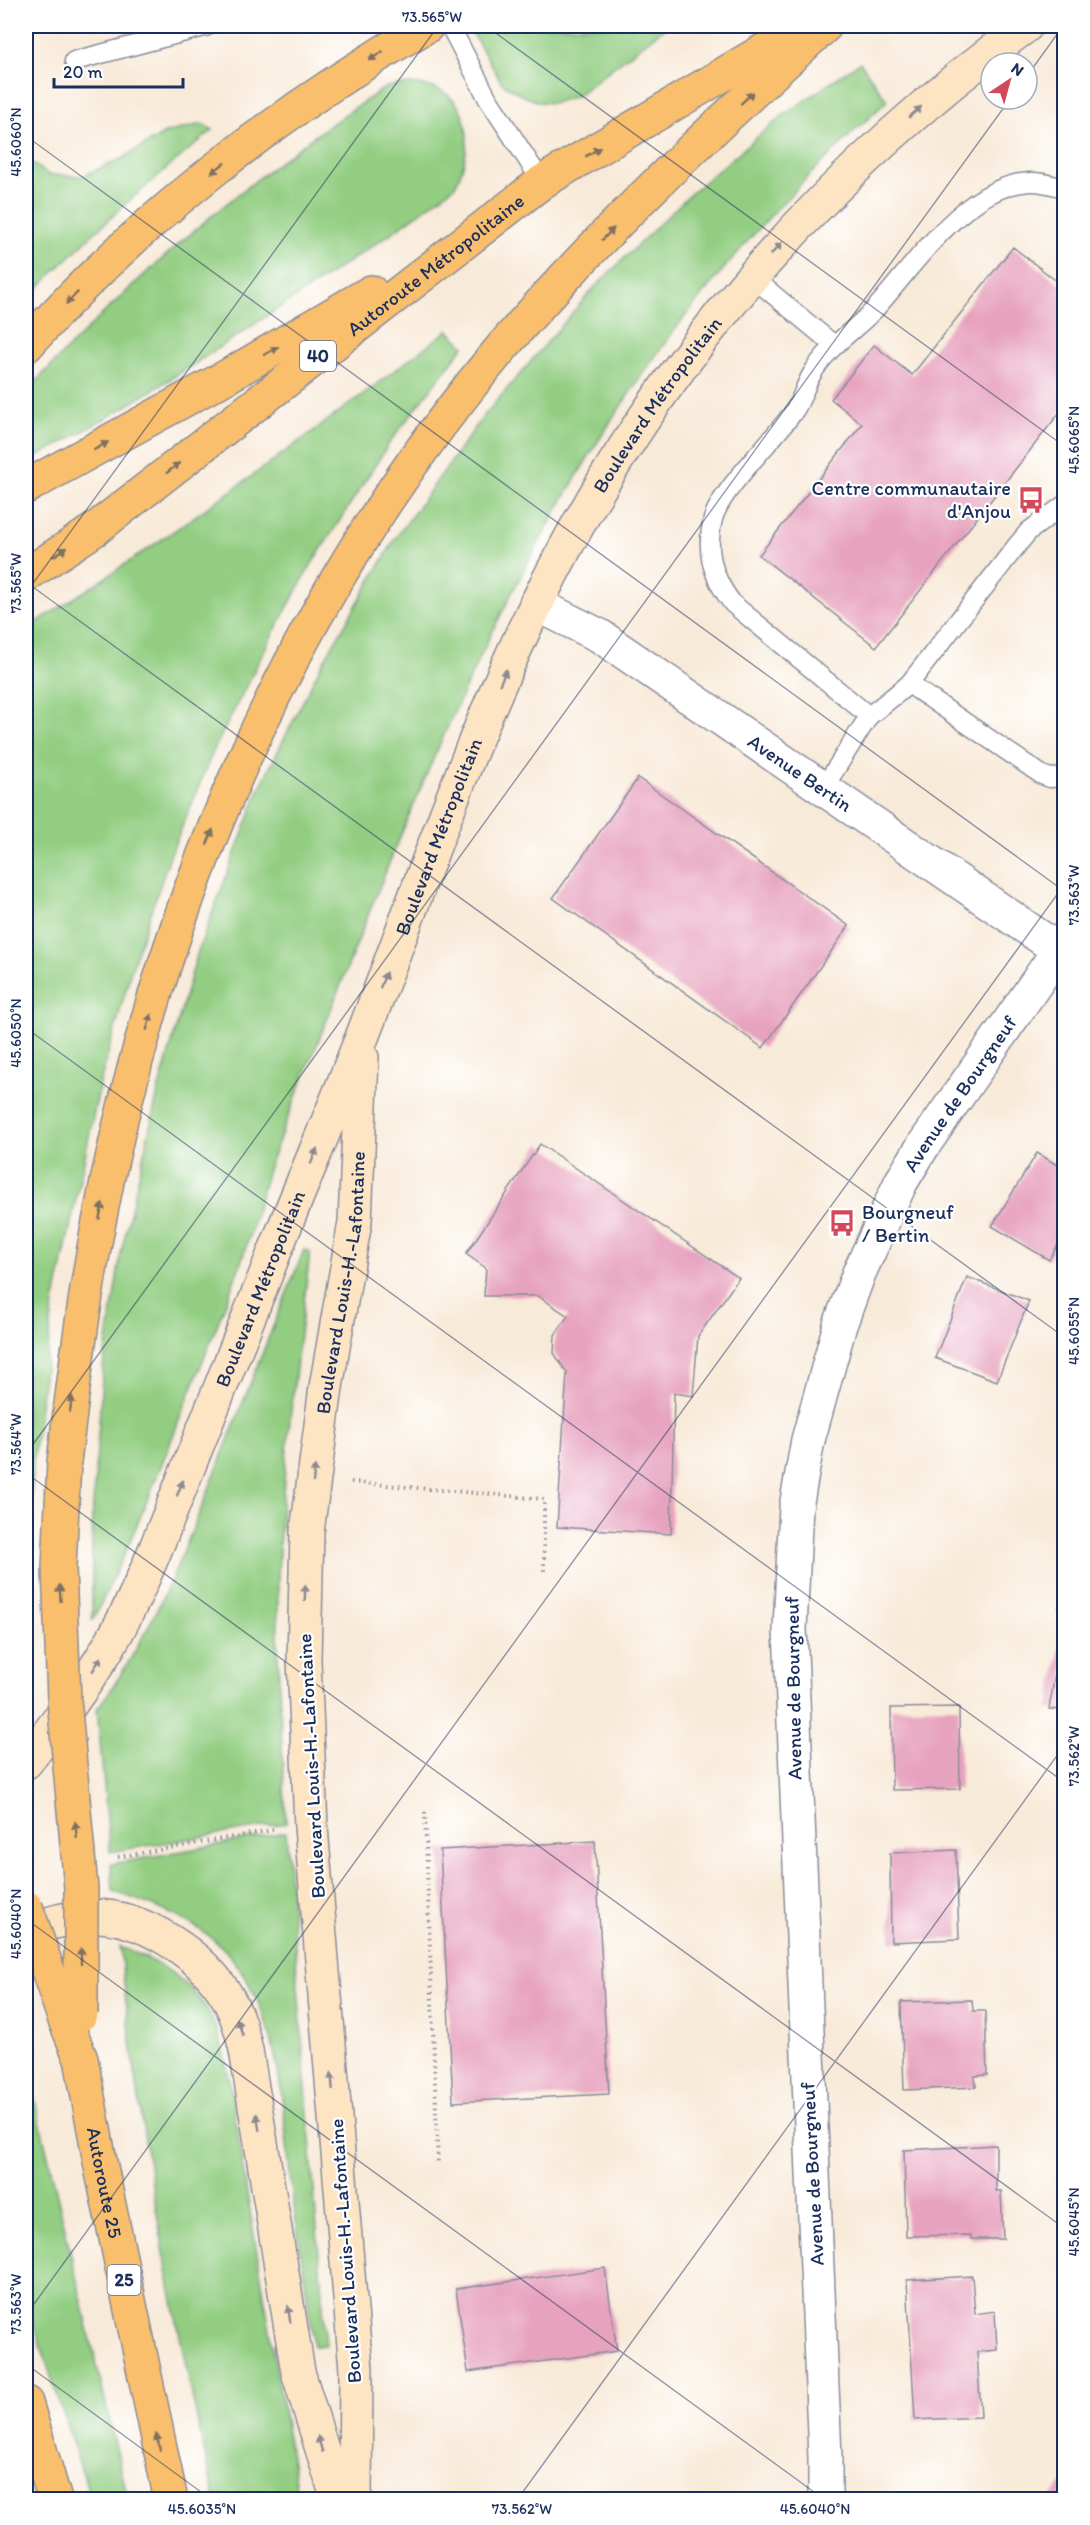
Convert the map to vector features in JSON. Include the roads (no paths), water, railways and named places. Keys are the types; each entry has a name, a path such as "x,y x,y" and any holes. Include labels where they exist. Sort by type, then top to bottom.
{"highway":[{"path":"26,346 82,288 194,187 298,107 426,26"},
{"name":"Autoroute Métropolitaine","path":"26,575 94,530 542,182 807,26"},
{"name":"Autoroute 25","path":"171,2499 101,2168 73,2017 81,1888 64,1699 59,1568 64,1462 79,1339 96,1235 109,1175 146,1030 212,830 295,653 371,524 414,461 502,347 550,293 619,222 825,26"},
{"path":"26,487 336,314 542,182"},
{"path":"26,1907 73,2017"},
{"path":"26,2403 55,2499"}],"main road":[{"name":"Boulevard Métropolitain","path":"26,1762 86,1682 110,1644 158,1546 363,1035 411,905 481,731 536,604 619,457 687,358 752,277 809,212 895,130 954,78 1026,26"},
{"name":"Boulevard Louis-H.-Lafontaine","path":"355,2499 356,2370 311,1827 304,1660 307,1532 326,1387 355,1222 363,1035"},
{"path":"26,1932 47,1923 72,1918 94,1916 123,1921 164,1937 192,1957 212,1976 227,1997 239,2022 246,2050 298,2372 338,2499"}],"street":[{"name":"Avenue Bertin","path":"536,604 600,636 823,789 1062,948"},
{"name":"Avenue de Bourgneuf","path":"825,2499 790,1628 796,1507 808,1440 840,1325 859,1273 897,1191 948,1107 1062,948"}],"lane":[{"path":"74,61 208,26"},
{"path":"450,26 488,99 542,182"},
{"path":"869,716 733,604 719,583 710,556 710,536 718,506 796,409 812,374 834,345 873,310 946,228 979,202 1012,186 1029,182 1048,183 1065,188"},
{"path":"752,277 834,345"},
{"path":"823,789 869,716 909,684 1029,531 1065,505"},
{"path":"909,684 1042,775 1050,778 1065,777"}],"place":[{"name":"Centre communautaire d'Anjou","path":"1031,500"},
{"name":"Bourgneuf / Bertin","path":"842,1223"}]}
